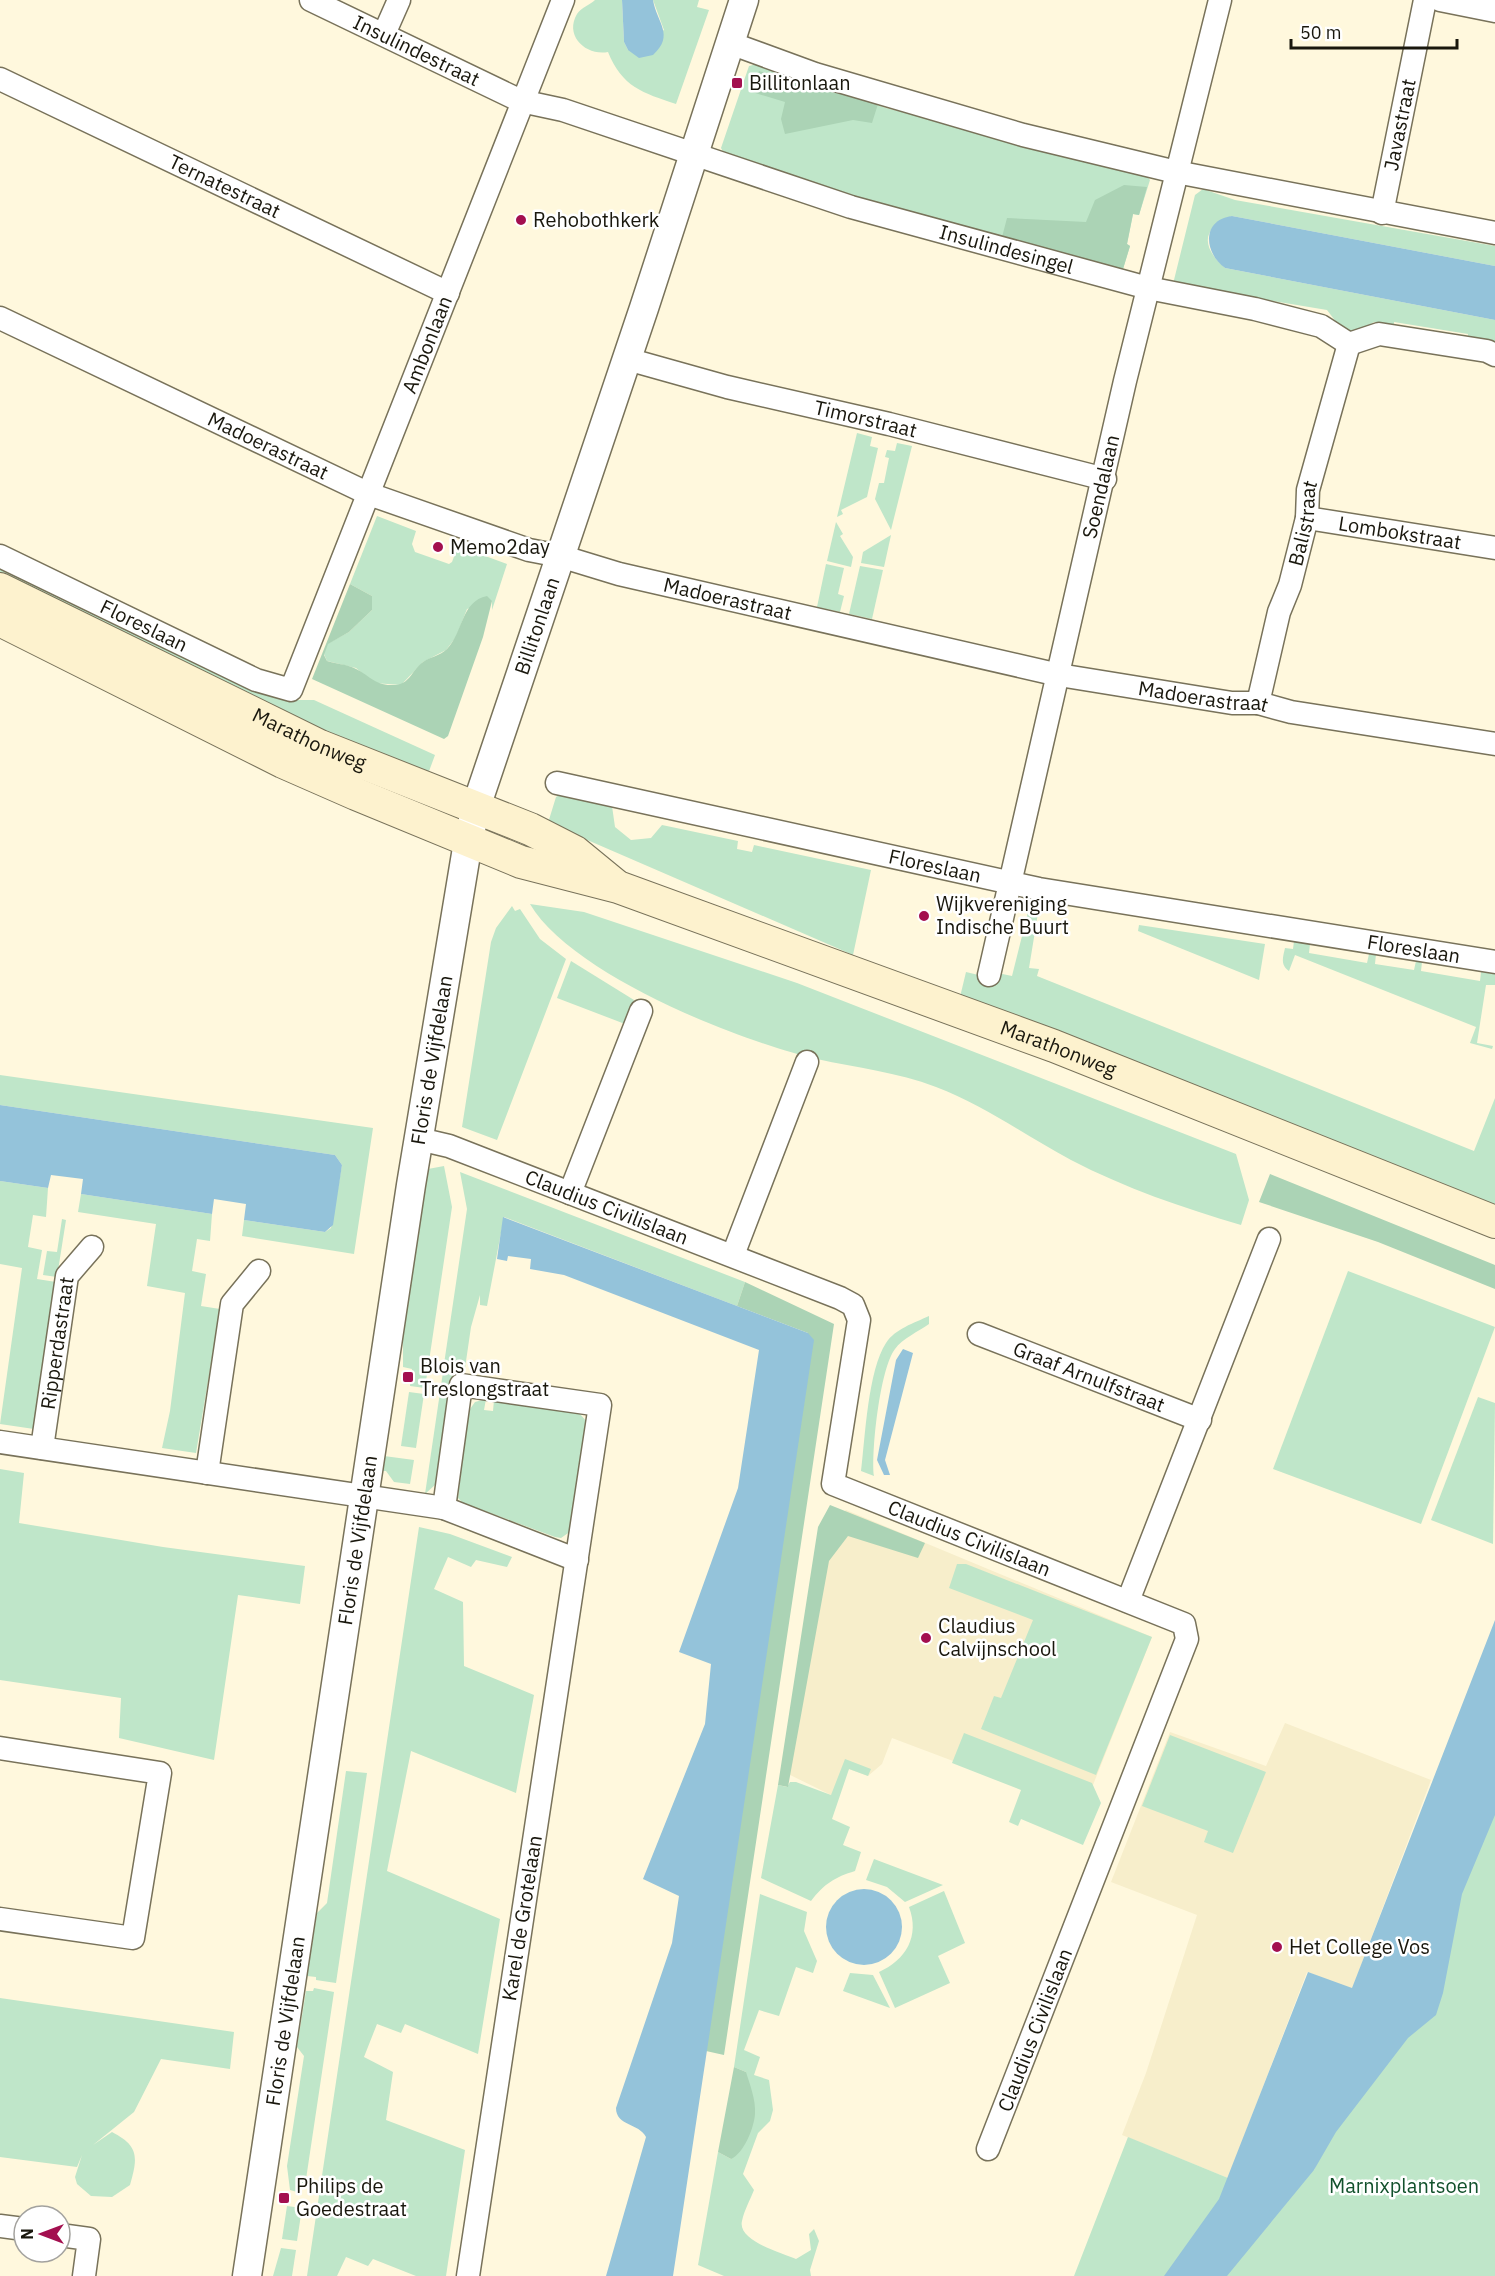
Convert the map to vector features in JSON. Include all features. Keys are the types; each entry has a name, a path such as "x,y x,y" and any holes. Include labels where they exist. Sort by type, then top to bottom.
{"main road":[{"name":"Marathonweg","path":"0,589 320,746 476,807 575,852 618,886"},
{"name":"Marathonweg","path":"0,620 283,762 468,842 565,875 618,886 1054,1046 1495,1222"}],"street":[{"name":"Insulindestraat","path":"311,0 521,101"},
{"path":"384,34 399,0"},
{"name":"Ambonlaan","path":"291,690 359,511 369,494 521,101 563,0"},
{"name":"Billitonlaan","path":"476,807 627,359 744,0"},
{"name":"Soendalaan","path":"989,975 1148,288 1220,0"},
{"name":"Javastraat","path":"1382,213 1425,0"},
{"path":"1440,0 1495,11"},
{"path":"730,42 816,74 1023,135 1176,172 1495,233"},
{"name":"Ternatestraat","path":"0,79 448,294"},
{"name":"Insulindesingel","path":"521,101 563,110 851,207 1148,288 1255,309 1321,326 1348,344"},
{"name":"Madoerastraat","path":"0,318 369,494 529,550 560,556 619,574 1059,675 1233,704 1258,702 1291,712 1495,744"},
{"path":"1348,344 1379,333 1486,351 1495,355"},
{"name":"Balistraat","path":"1258,702 1279,612 1290,585 1306,518 1308,490 1348,344"},
{"name":"Timorstraat","path":"627,359 727,387 889,424 1104,479"},
{"name":"Lombokstraat","path":"1306,518 1495,548"},
{"name":"Floreslaan","path":"0,556 256,680 291,690"},
{"name":"Floreslaan","path":"557,783 1009,882 1495,962"},
{"name":"Floris de Vijfdelaan","path":"247,2276 419,1139 468,842 476,807"},
{"path":"570,1193 641,1011"},
{"path":"733,1255 807,1062"},
{"name":"Claudius Civilislaan","path":"419,1139 449,1146 733,1255 853,1305 859,1320 833,1484 1184,1624 1187,1639 988,2149"},
{"path":"1128,1601 1269,1239"},
{"name":"Ripperdastraat","path":"42,1448 68,1276 92,1247"},
{"path":"207,1473 232,1304 259,1271"},
{"name":"Graaf Arnulfstraat","path":"979,1334 1200,1420"},
{"name":"Karel de Grotelaan","path":"444,1508 461,1385 600,1405 468,2276"},
{"path":"0,1442 444,1508 577,1560"},
{"path":"0,1748 160,1773 133,1938 0,1919"},
{"path":"72,2237 89,2239 84,2276"}],"shaded area":[{"path":"846,1510 1152,1637 1083,1810 892,1738 882,1764 868,1776 849,1769 831,1795 784,1772 821,1527"},
{"name":"Het College Vos","path":"1285,1723 1431,1780 1352,1989 1307,1972 1228,2178 1122,2135 1146,2073 1197,1915 1111,1882 1170,1732 1266,1766"}],"green space":[{"path":"595,0 622,0 624,42 628,50 664,30 653,0 699,0 697,7 709,10 676,104 644,92 627,81 608,52 592,51 579,43 573,30 574,22 577,14"},
{"path":"757,64 886,108 1146,175 1150,180 1139,215 1133,214 1127,244 1130,246 1123,269 857,199 725,155 721,148 749,66"},
{"path":"759,71 777,76 781,71 878,104 872,123 853,120 785,134 781,119 785,102 752,92"},
{"path":"1124,185 1147,187 1139,215 1133,214 1127,244 1130,246 1123,269 1001,241 1007,218 1086,222 1095,200"},
{"path":"1203,189 1235,200 1495,246 1495,266 1232,216 1214,226 1208,239 1212,253 1225,268 1495,320 1495,348 1468,337 1468,334 1394,322 1394,325 1374,322 1356,333 1343,331 1327,310 1173,284 1195,195"},
{"path":"857,433 872,437 870,446 878,448 867,497 841,510 843,514 837,517"},
{"path":"897,443 912,446 891,530 875,499 879,483 884,483 889,458 885,457 887,450 895,451"},
{"path":"377,516 416,531 412,544 415,552 449,564 458,546 507,564 492,610 492,601 467,609 456,637 446,650 423,662 401,685 374,683 356,668 327,661 324,654 327,644 349,632 372,610 372,596 350,584"},
{"path":"836,522 843,534 840,536 853,557 851,567 827,561"},
{"path":"891,535 884,567 861,563 863,552"},
{"path":"0,564 293,700 314,700 435,755 428,774 289,717 0,578"},
{"path":"826,564 844,568 838,594 844,596 840,612 817,607"},
{"path":"860,566 883,570 872,619 849,614"},
{"path":"350,584 372,596 372,610 349,632 328,644 324,655 327,661 359,670 385,685 397,685 406,681 423,662 447,649 467,611 478,599 487,596 492,601 483,637 448,736 444,739 312,679"},
{"path":"561,794 612,806 615,827 631,840 651,838 662,825 738,841 737,849 752,852 754,845 871,870 853,955 548,823 556,797"},
{"path":"530,904 584,912 797,983 1236,1154 1249,1200 1241,1225 1112,1180 1071,1160 954,1094 936,1087 892,1074 784,1050 702,1021 618,979 581,955 551,930"},
{"path":"512,906 515,911 520,909 540,939 566,959 497,1140 462,1127 491,942 496,928"},
{"path":"1028,912 1038,913 1029,968 1039,969 1037,976 1474,1151 1495,1098 1495,1210 960,997 966,972 991,978 993,972 1012,976"},
{"path":"1139,925 1265,944 1259,980 1138,931"},
{"path":"1294,941 1310,944 1309,953 1367,963 1369,954 1376,954 1375,964 1414,970 1416,961 1422,962 1421,971 1480,981 1481,972 1495,974 1495,985 1486,985 1477,1043 1493,1046 1492,1049 1470,1043 1476,1027 1295,955 1289,971 1283,963 1285,948 1293,949"},
{"path":"571,961 634,1000 625,1024 557,998"},
{"path":"0,1075 373,1128 354,1254 242,1236 244,1220 325,1232 331,1228 342,1165 335,1155 0,1105"},
{"path":"444,1166 452,1207 425,1388 410,1386 412,1369 403,1367 403,1328 428,1169"},
{"path":"460,1172 745,1282 737,1306 504,1217 487,1306 480,1305 480,1295 471,1327 465,1368 444,1364 467,1209"},
{"path":"1270,1174 1495,1265 1495,1289 1378,1242 1259,1202"},
{"path":"0,1181 48,1188 46,1217 33,1215 28,1247 42,1250 37,1279 56,1282 34,1429 0,1424 22,1268 0,1264"},
{"path":"81,1194 212,1214 210,1241 197,1239 192,1271 206,1274 201,1306 220,1309 196,1453 162,1448 170,1411 185,1293 147,1286 156,1224 78,1212"},
{"path":"62,1219 66,1220 57,1277 43,1275 47,1251 57,1252"},
{"path":"1348,1271 1495,1327 1421,1524 1273,1469"},
{"path":"745,1282 834,1324 724,2055 706,2051 808,1333 737,1306"},
{"path":"929,1316 929,1324 902,1342 890,1359 878,1411 874,1476 861,1471 868,1405 880,1355 894,1334"},
{"path":"443,1372 453,1373 452,1380 436,1484 425,1494"},
{"path":"409,1392 424,1394 416,1448 401,1446"},
{"path":"1478,1397 1495,1403 1493,1544 1431,1520"},
{"path":"486,1399 484,1410 493,1411 494,1400 579,1413 588,1423 571,1531 561,1538 463,1503 458,1498 468,1412 475,1402"},
{"path":"384,1456 414,1460 410,1484 394,1482 386,1471 381,1471"},
{"path":"0,1469 24,1473 19,1523 163,1547 305,1566 300,1604 238,1595 214,1760 119,1738 121,1698 0,1680"},
{"path":"830,1505 925,1543 918,1558 848,1536 829,1561 788,1787 778,1785 818,1527"},
{"path":"419,1527 450,1534 512,1557 507,1567 476,1560 471,1567 448,1557 434,1589 463,1602 464,1666 534,1695 516,1793 411,1751 387,1871 500,1919 478,2054 405,2024 401,2033 377,2024 364,2057 393,2072 386,2120 465,2150 446,2276 416,2276 373,2259 368,2266 346,2257 337,2276 307,2276"},
{"path":"957,1564 966,1564 1152,1637 1096,1775 981,1729 994,1696 1001,1698 1033,1620 949,1588"},
{"path":"964,1733 1092,1783 1101,1803 1083,1845 1021,1819 1018,1826 1009,1822 1021,1790 952,1763"},
{"path":"1170,1735 1266,1772 1233,1853 1204,1842 1208,1831 1142,1806"},
{"path":"845,1759 871,1769 868,1776 849,1769 832,1819 850,1827 843,1845 861,1852 855,1871 830,1882 811,1901 761,1878 778,1785 787,1787 790,1782 796,1782 831,1795"},
{"name":"Marnixplantsoen","path":"1495,1768 1495,2276 1074,2276 1128,2137 1228,2178 1314,2170"},
{"path":"346,1771 367,1773 336,1983 307,1976 317,1913 327,1903"},
{"path":"874,1859 943,1885 905,1902 887,1887 866,1880"},
{"path":"944,1891 965,1943 938,1956 950,1983 895,2008 879,1972 897,1961 908,1946 913,1928 909,1907"},
{"path":"760,1894 807,1912 804,1931 817,1961 813,1973 796,1967 779,2016 759,2010 744,2050 760,2057 754,2075 769,2080 773,2110 770,2121 758,2133 743,2174 754,2190 743,2217 742,2228 753,2240 771,2250 796,2259 811,2250 809,2234 814,2229 819,2241 810,2270 811,2276 724,2276 698,2265 718,2152 731,2159 746,2072 734,2067"},
{"path":"850,1973 873,1975 890,2008 843,1991"},
{"path":"314,1988 334,1992 305,2186 299,2186 297,2192 290,2190 287,2166 304,2056 297,2047 306,1991 313,1991"},
{"path":"0,1998 234,2032 230,2069 161,2059 134,2112 93,2145 112,2132 127,2142 132,2148 135,2160 130,2185 112,2197 91,2196 77,2184 75,2177 82,2155 77,2167 0,2157"},
{"path":"734,2067 746,2072 754,2098 755,2114 748,2140 731,2159 718,2152"},
{"path":"287,2206 302,2208 297,2241 282,2239"},
{"path":"281,2248 296,2250 292,2276 273,2276"}],"water":[{"path":"622,0 653,0 664,35 663,41 653,55 639,58 628,50 624,42"},
{"path":"1232,216 1495,266 1495,320 1225,268 1213,254 1209,238 1215,224"},
{"path":"0,1105 335,1155 342,1165 333,1225 325,1232 244,1220 246,1204 214,1199 212,1214 81,1194 83,1179 51,1175 48,1188 0,1181"},
{"path":"503,1217 808,1333 814,1340 673,2276 606,2276 646,2137 643,2132 620,2118 616,2108 672,1943 679,1896 643,1879 705,1724 711,1664 679,1652 738,1488 759,1350 564,1275 530,1269 531,1259 508,1256 507,1261 497,1259"},
{"path":"903,1349 913,1353 885,1460 890,1475 884,1475 877,1460 896,1360"},
{"path":"1495,1620 1495,1815 1462,1894 1443,1993 1436,2015 1408,2038 1336,2132 1314,2170 1227,2276 1164,2276 1219,2199 1308,1972 1352,1988"},
{"path":"864,1889 878,1892 891,1900 899,1913 902,1927 899,1941 891,1954 878,1962 864,1965 850,1962 837,1954 829,1941 826,1927 829,1913 837,1900 850,1892"}],"place":[{"name":"Billitonlaan","path":"737,83"},
{"name":"Rehobothkerk","path":"521,220"},
{"name":"Memo2day","path":"438,547"},
{"name":"Wijkvereniging Indische Buurt","path":"924,916"},
{"name":"Blois van Treslongstraat","path":"408,1377"},
{"name":"Claudius Calvijnschool","path":"926,1638"},
{"name":"Het College Vos","path":"1277,1947"},
{"name":"Philips de Goedestraat","path":"284,2198"}]}
